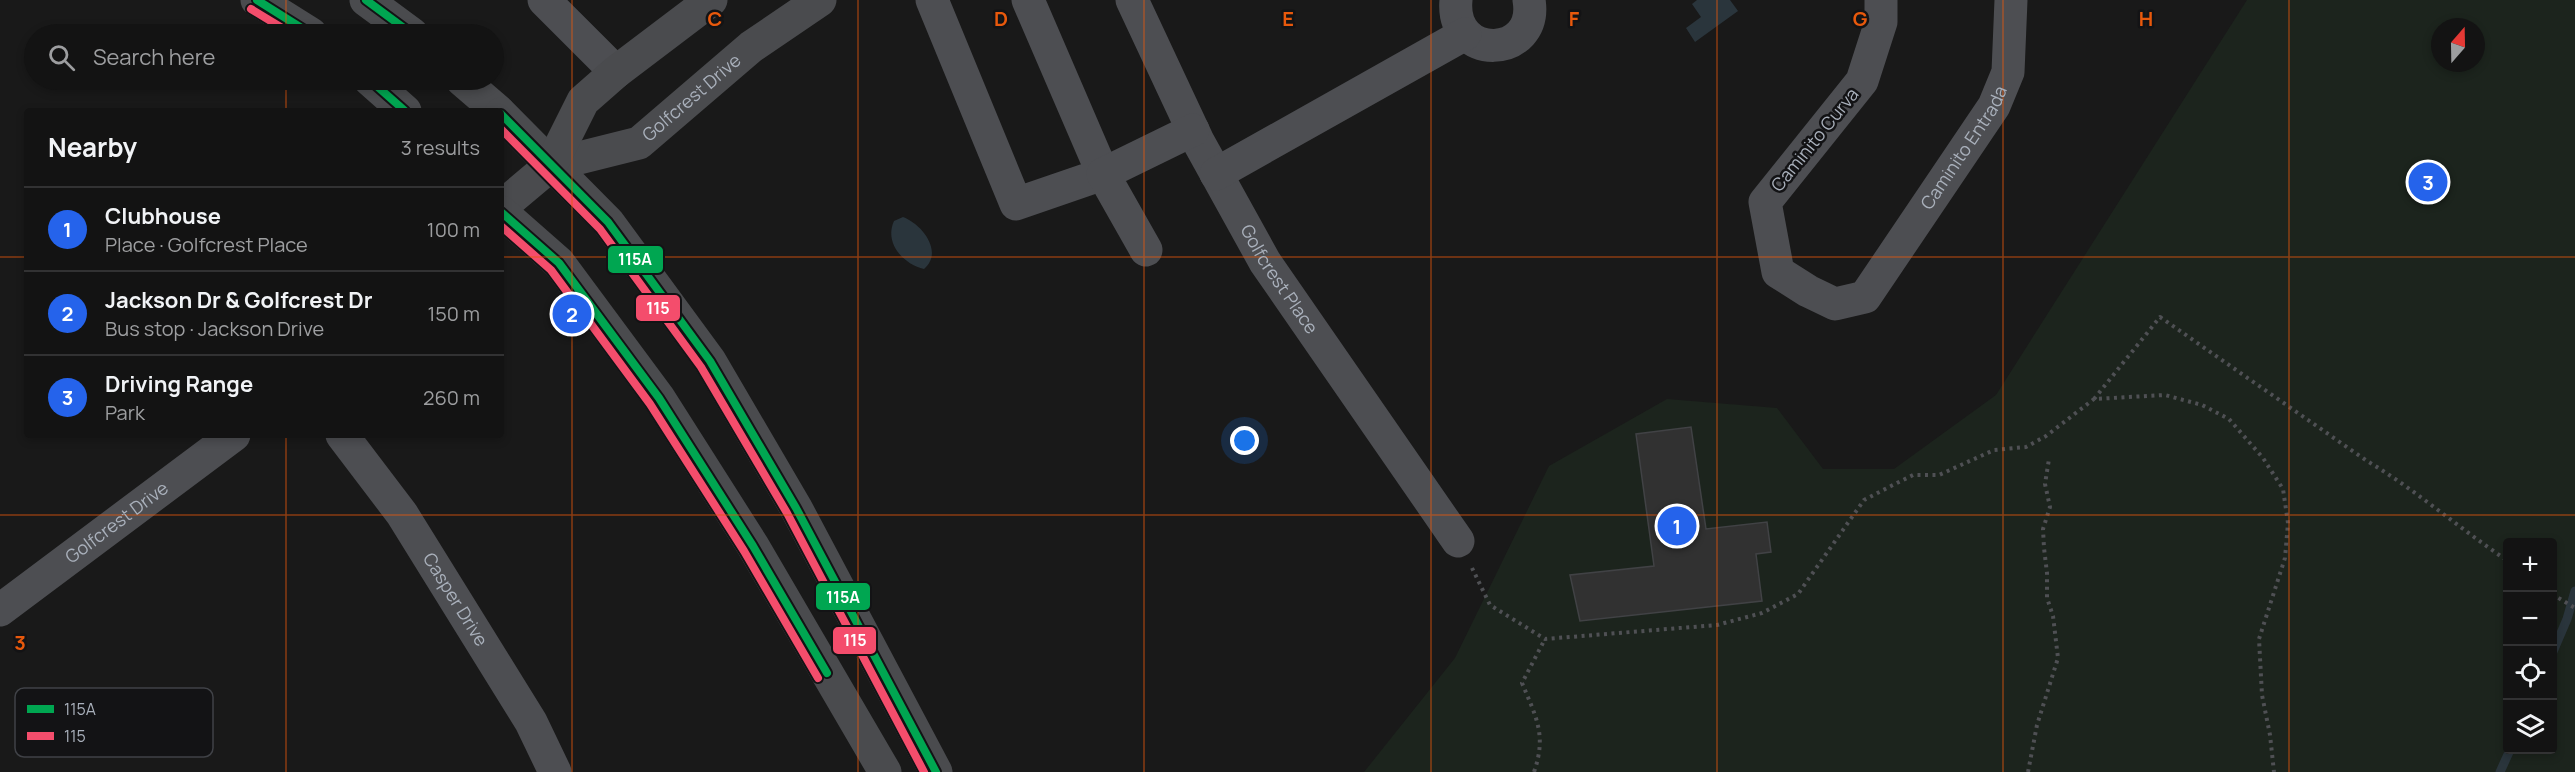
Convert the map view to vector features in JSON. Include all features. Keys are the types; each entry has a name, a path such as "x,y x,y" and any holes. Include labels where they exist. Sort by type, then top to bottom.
{"main road":[{"path":"257,0 295,24"},
{"name":"Golfcrest Drive","path":"551,165 639,143 751,47 820,0"},
{"name":"Golfcrest Drive","path":"504,204 551,165 583,101 616,72 708,1"},
{"path":"375,2 400,24"},
{"path":"381,90 402,108"},
{"path":"473,90 493,108"},
{"path":"504,118 608,222 710,361 796,508 936,772"},
{"path":"504,215 559,263 659,398 753,546 885,772"}],"street":[{"path":"544,0 616,72"},
{"path":"932,0 1016,204 1103,174 1193,130"},
{"path":"1028,0 1103,174 1146,250"},
{"name":"Golfcrest Place","path":"1132,0 1193,130 1265,262 1458,541"},
{"path":"1456,0 1455,12 1464,34 1485,45 1497,46 1510,42 1521,34 1528,23 1531,9 1529,0"},
{"name":"Caminito Curva","path":"1877,281 1865,297 1835,304 1778,272 1765,202 1862,81 1881,22 1881,0"},
{"name":"Caminito Entrada","path":"1877,281 1994,106 2008,72 2011,0"},
{"path":"1216,174 1464,34"},
{"name":"Golfcrest Drive","path":"0,610 230,438"},
{"name":"Casper Drive","path":"344,438 402,514 531,722 555,772"}],"path":[{"path":"1458,541 1490,605 1545,639 1717,625 1762,614 1798,594 1864,500 1913,475 1939,475 1994,450 2026,447 2046,436 2094,399 2160,317 2357,454 2400,481 2466,533 2503,558"},
{"path":"2094,399 2165,396 2202,405 2229,419 2264,458 2283,489 2288,523 2285,558 2259,639 2262,696 2270,735 2274,772"},
{"path":"2028,772 2037,725 2058,658 2054,616 2047,598 2043,529 2049,507 2045,484 2049,459"},
{"path":"2557,597 2575,608"},
{"path":"1534,772 1539,756 1540,727 1522,683 1545,639"}],"shaded area":[{"path":"1697,0 1730,0 1738,11 1695,42 1686,28 1701,17 1692,4"},
{"path":"2247,0 2575,0 2575,772 1364,772 1455,658 1549,466 1667,399 1777,408 1823,469 1894,469 1996,395"},
{"path":"903,217 917,226 928,239 932,255 924,269 909,262 894,245 892,229 894,221"}],"building":[{"path":"1691,427 1706,529 1767,522 1771,552 1756,554 1762,601 1580,621 1570,575 1654,566 1636,434"}],"waterway":[{"path":"2555,646 2567,619 2575,591"},
{"path":"2500,772 2508,754"}],"transit line":[{"name":"115A","path":"257,0 295,24"},
{"name":"115A","path":"366,0 398,24"},
{"name":"115","path":"251,9 276,24"},
{"name":"115A","path":"381,90 402,108"},
{"name":"115A","path":"504,117 608,222 710,361 796,508 936,772"},
{"name":"115","path":"504,132 600,229 701,367 787,513 924,772"},
{"name":"115A","path":"504,215 559,263 659,398 753,546 827,673"},
{"name":"115","path":"504,229 551,270 650,404 744,551 818,678"}],"place":[{"name":"Driving Range","path":"2428,182"},
{"name":"Jackson Dr & Golfcrest Dr","path":"572,314"},
{"name":"Clubhouse","path":"1677,526"}]}
